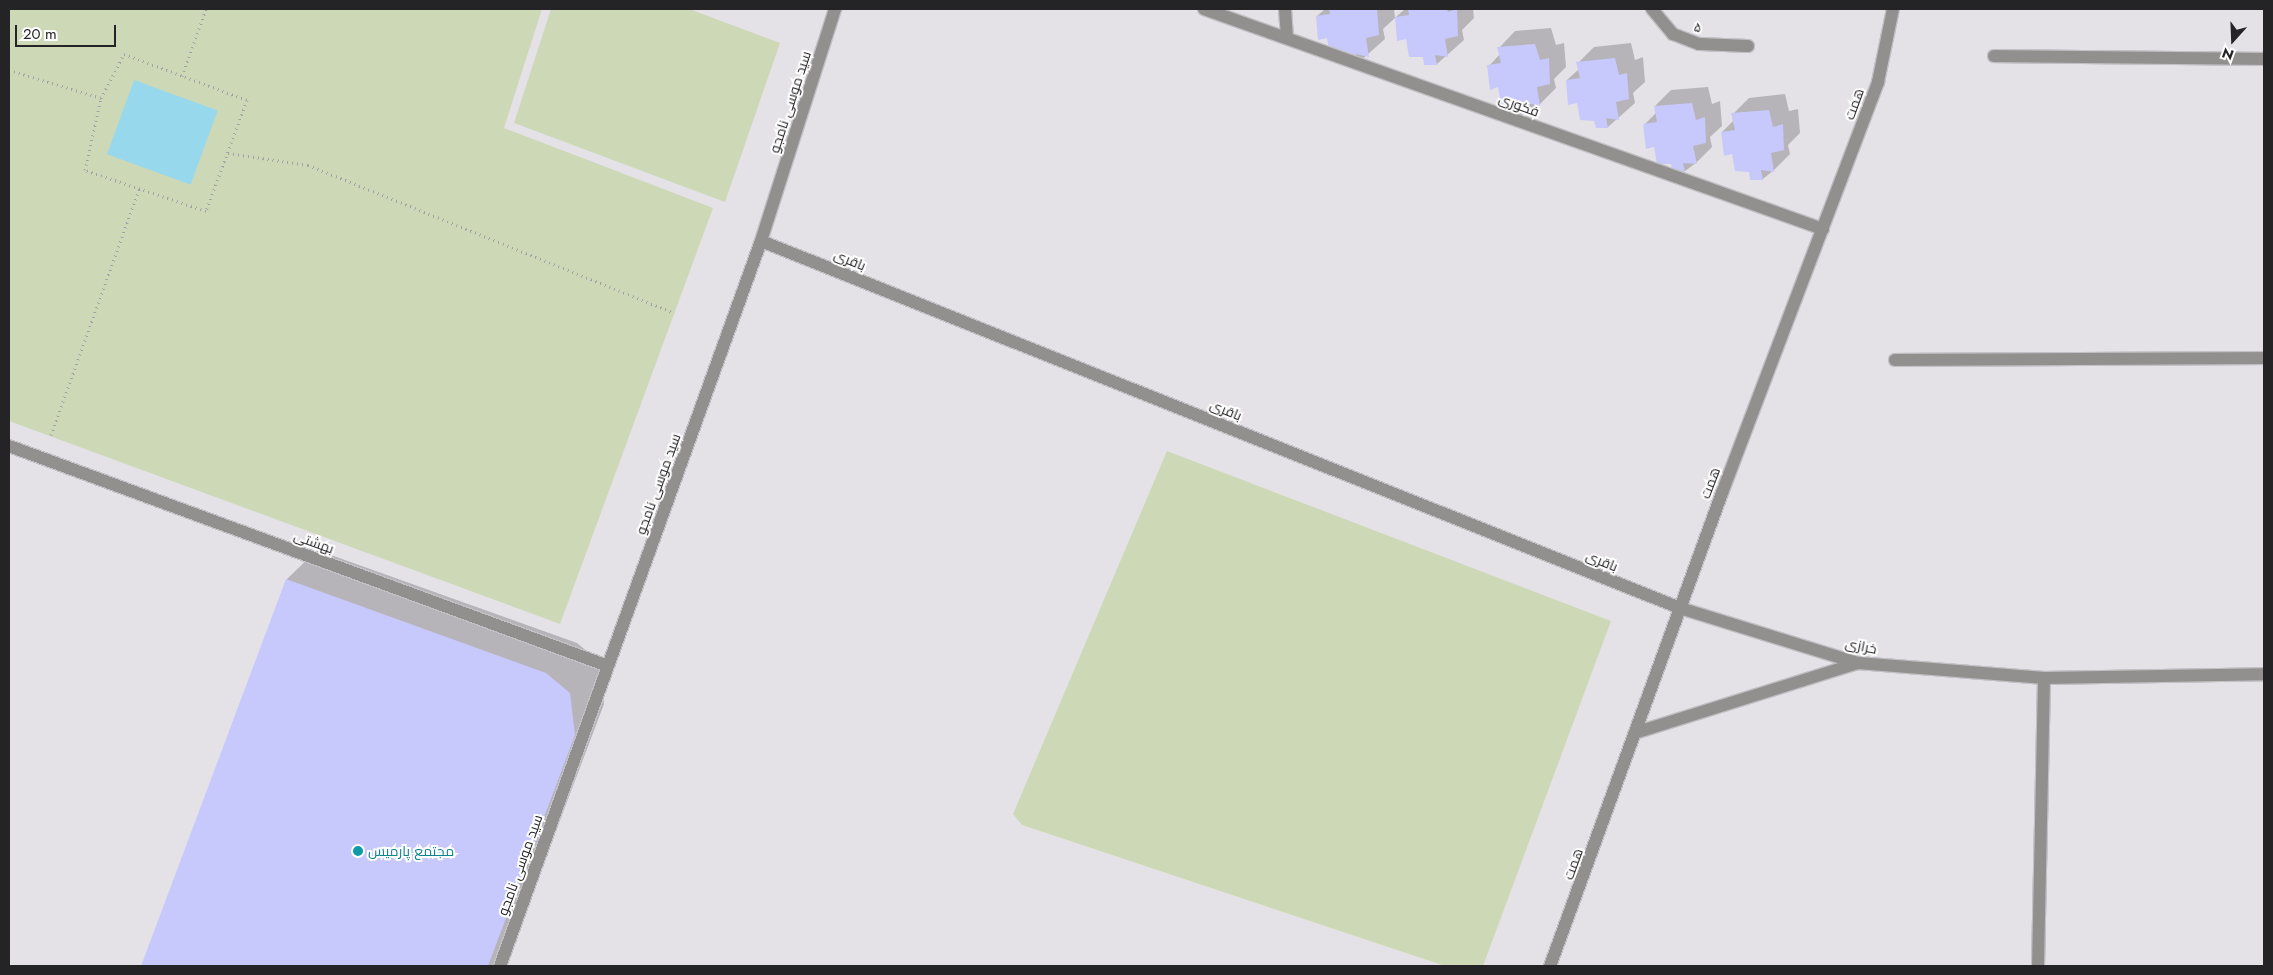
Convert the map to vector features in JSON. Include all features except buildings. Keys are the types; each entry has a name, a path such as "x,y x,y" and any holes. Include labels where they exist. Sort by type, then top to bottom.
{"street":[{"name":"سید موسی نامجو","path":"500,966 761,241 836,9"},
{"name":"فکوری","path":"1204,9 1823,229"},
{"path":"1284,9 1287,38"},
{"name":"۵","path":"1652,9 1673,34 1699,44 1748,46"},
{"name":"همت","path":"1550,966 1638,732 1680,608 1878,82 1893,9"},
{"path":"1994,56 2264,59"},
{"name":"باقری","path":"761,241 1680,608"},
{"path":"1895,360 2264,358"},
{"name":"بهشتی","path":"9,446 608,666"},
{"name":"خرازی","path":"1680,608 1858,663 2044,678 2264,674"},
{"path":"1638,732 1858,663"},
{"path":"2038,966 2044,678"}],"path":[{"path":"182,76 206,9"},
{"path":"124,54 182,76 246,100 206,212 85,170 102,98 124,54"},
{"path":"9,70 102,98"},
{"path":"228,152 308,165 674,313"},
{"path":"43,458 139,189"}],"green space":[{"path":"9,9 542,9 504,128 713,208 560,624 9,421"},
{"path":"551,9 689,9 780,43 725,202 514,123"},
{"path":"1167,451 1611,621 1483,966 1445,966 1022,825 1013,814"}],"water":[{"path":"134,80 218,110 191,185 107,154"}],"place":[{"name":"مجتمع پارمیس","path":"358,851"}]}
